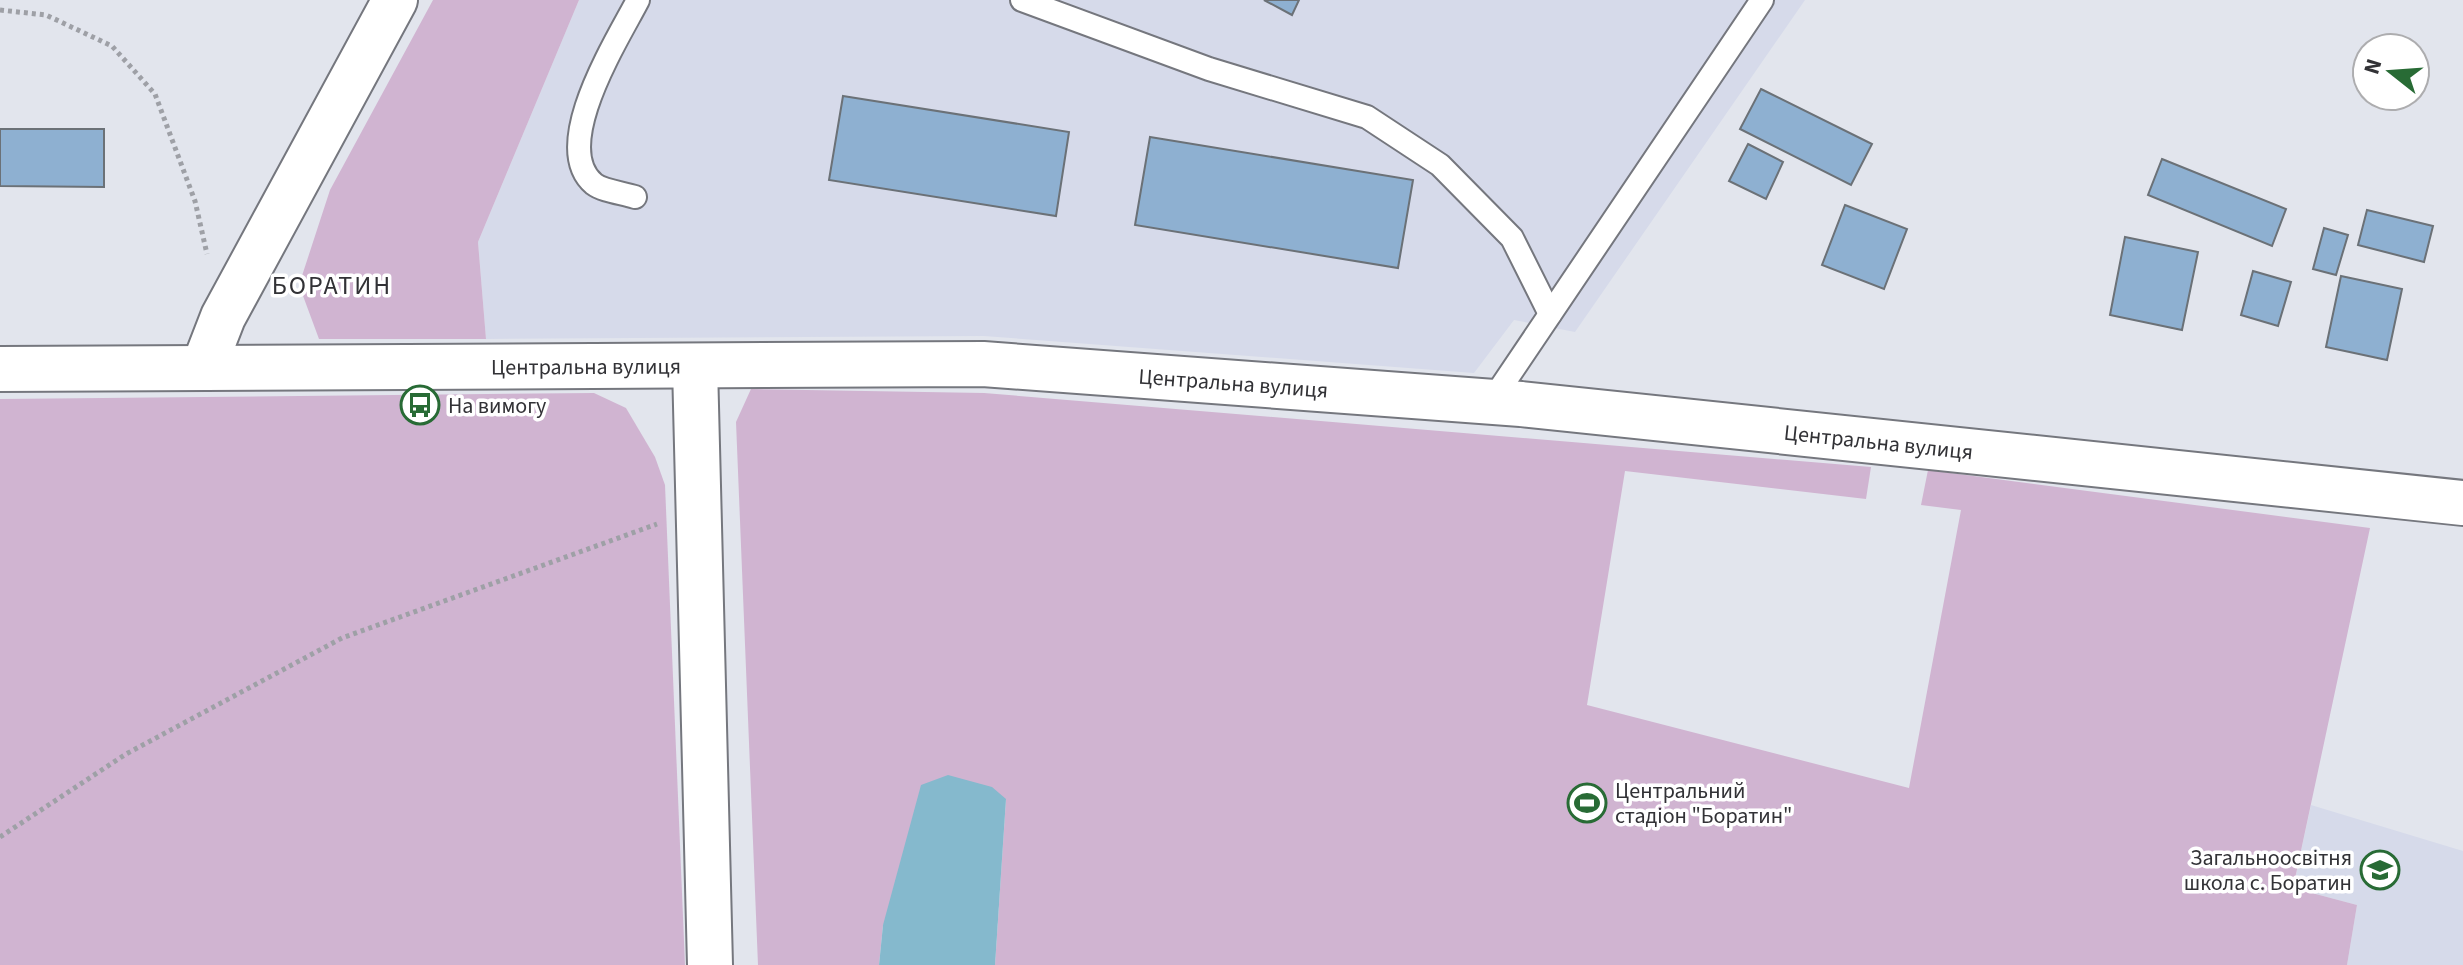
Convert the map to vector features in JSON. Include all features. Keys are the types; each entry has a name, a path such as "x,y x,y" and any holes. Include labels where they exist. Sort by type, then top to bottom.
{"street":[{"path":"204,366 223,317 395,0"},
{"name":"Центральна вулиця","path":"0,369 983,364 1491,402 2463,503"},
{"path":"695,366 710,965"}],"lane":[{"path":"635,197 595,185 580,166 579,137 592,87 638,0"},
{"path":"1022,0 1209,69 1367,117 1440,165 1512,238 1550,314"},
{"path":"1491,402 1762,0"}],"path":[{"path":"0,10 46,15 112,46 155,94 195,201 223,317"},
{"path":"0,837 126,754 342,638 699,508"}],"shaded area":[{"path":"433,0 579,0 478,242 486,339 319,339 299,285 330,190"},
{"path":"579,0 1805,0 1575,332 1514,320 1474,373 984,336 486,339 478,242"},
{"path":"751,389 984,393 1871,467 1866,499 1625,471 1587,705 1909,788 1961,510 1921,505 1928,470 2370,528 2293,888 2357,905 2347,965 995,965 1006,799 883,925 879,965 758,965 736,422"},
{"path":"594,393 626,408 655,457 665,485 685,965 0,965 0,399"},
{"name":"Загальноосвітня школа с. Боратин","path":"2311,805 2463,851 2463,965 2347,965 2357,905 2293,888"}],"water":[{"path":"948,775 992,787 1006,799 995,965 879,965 883,925 921,785"}],"building":[{"path":"1264,0 1299,0 1292,15"},
{"path":"1761,89 1872,144 1851,185 1740,129"},
{"path":"843,96 1069,132 1056,216 829,180"},
{"path":"0,129 104,129 104,187 0,186"},
{"path":"1150,137 1413,180 1398,268 1135,225"},
{"path":"1748,144 1783,162 1766,199 1729,181"},
{"path":"2162,159 2286,209 2272,246 2148,195"},
{"path":"1845,205 1907,229 1884,289 1822,265"},
{"path":"2367,210 2433,226 2424,262 2358,245"},
{"path":"2324,228 2348,235 2336,275 2313,269"},
{"path":"2125,237 2198,252 2182,330 2110,315"},
{"path":"2253,271 2291,282 2278,326 2241,315"},
{"path":"2341,276 2402,289 2387,360 2326,347"}],"place":[{"name":"На вимогу","path":"420,405"},
{"name":"Центральний стадіон \"Боратин\"","path":"1587,803"},
{"name":"Загальноосвітня школа с. Боратин","path":"2380,870"}],"district":[{"name":"БОРАТИН","path":"332,285"}]}
